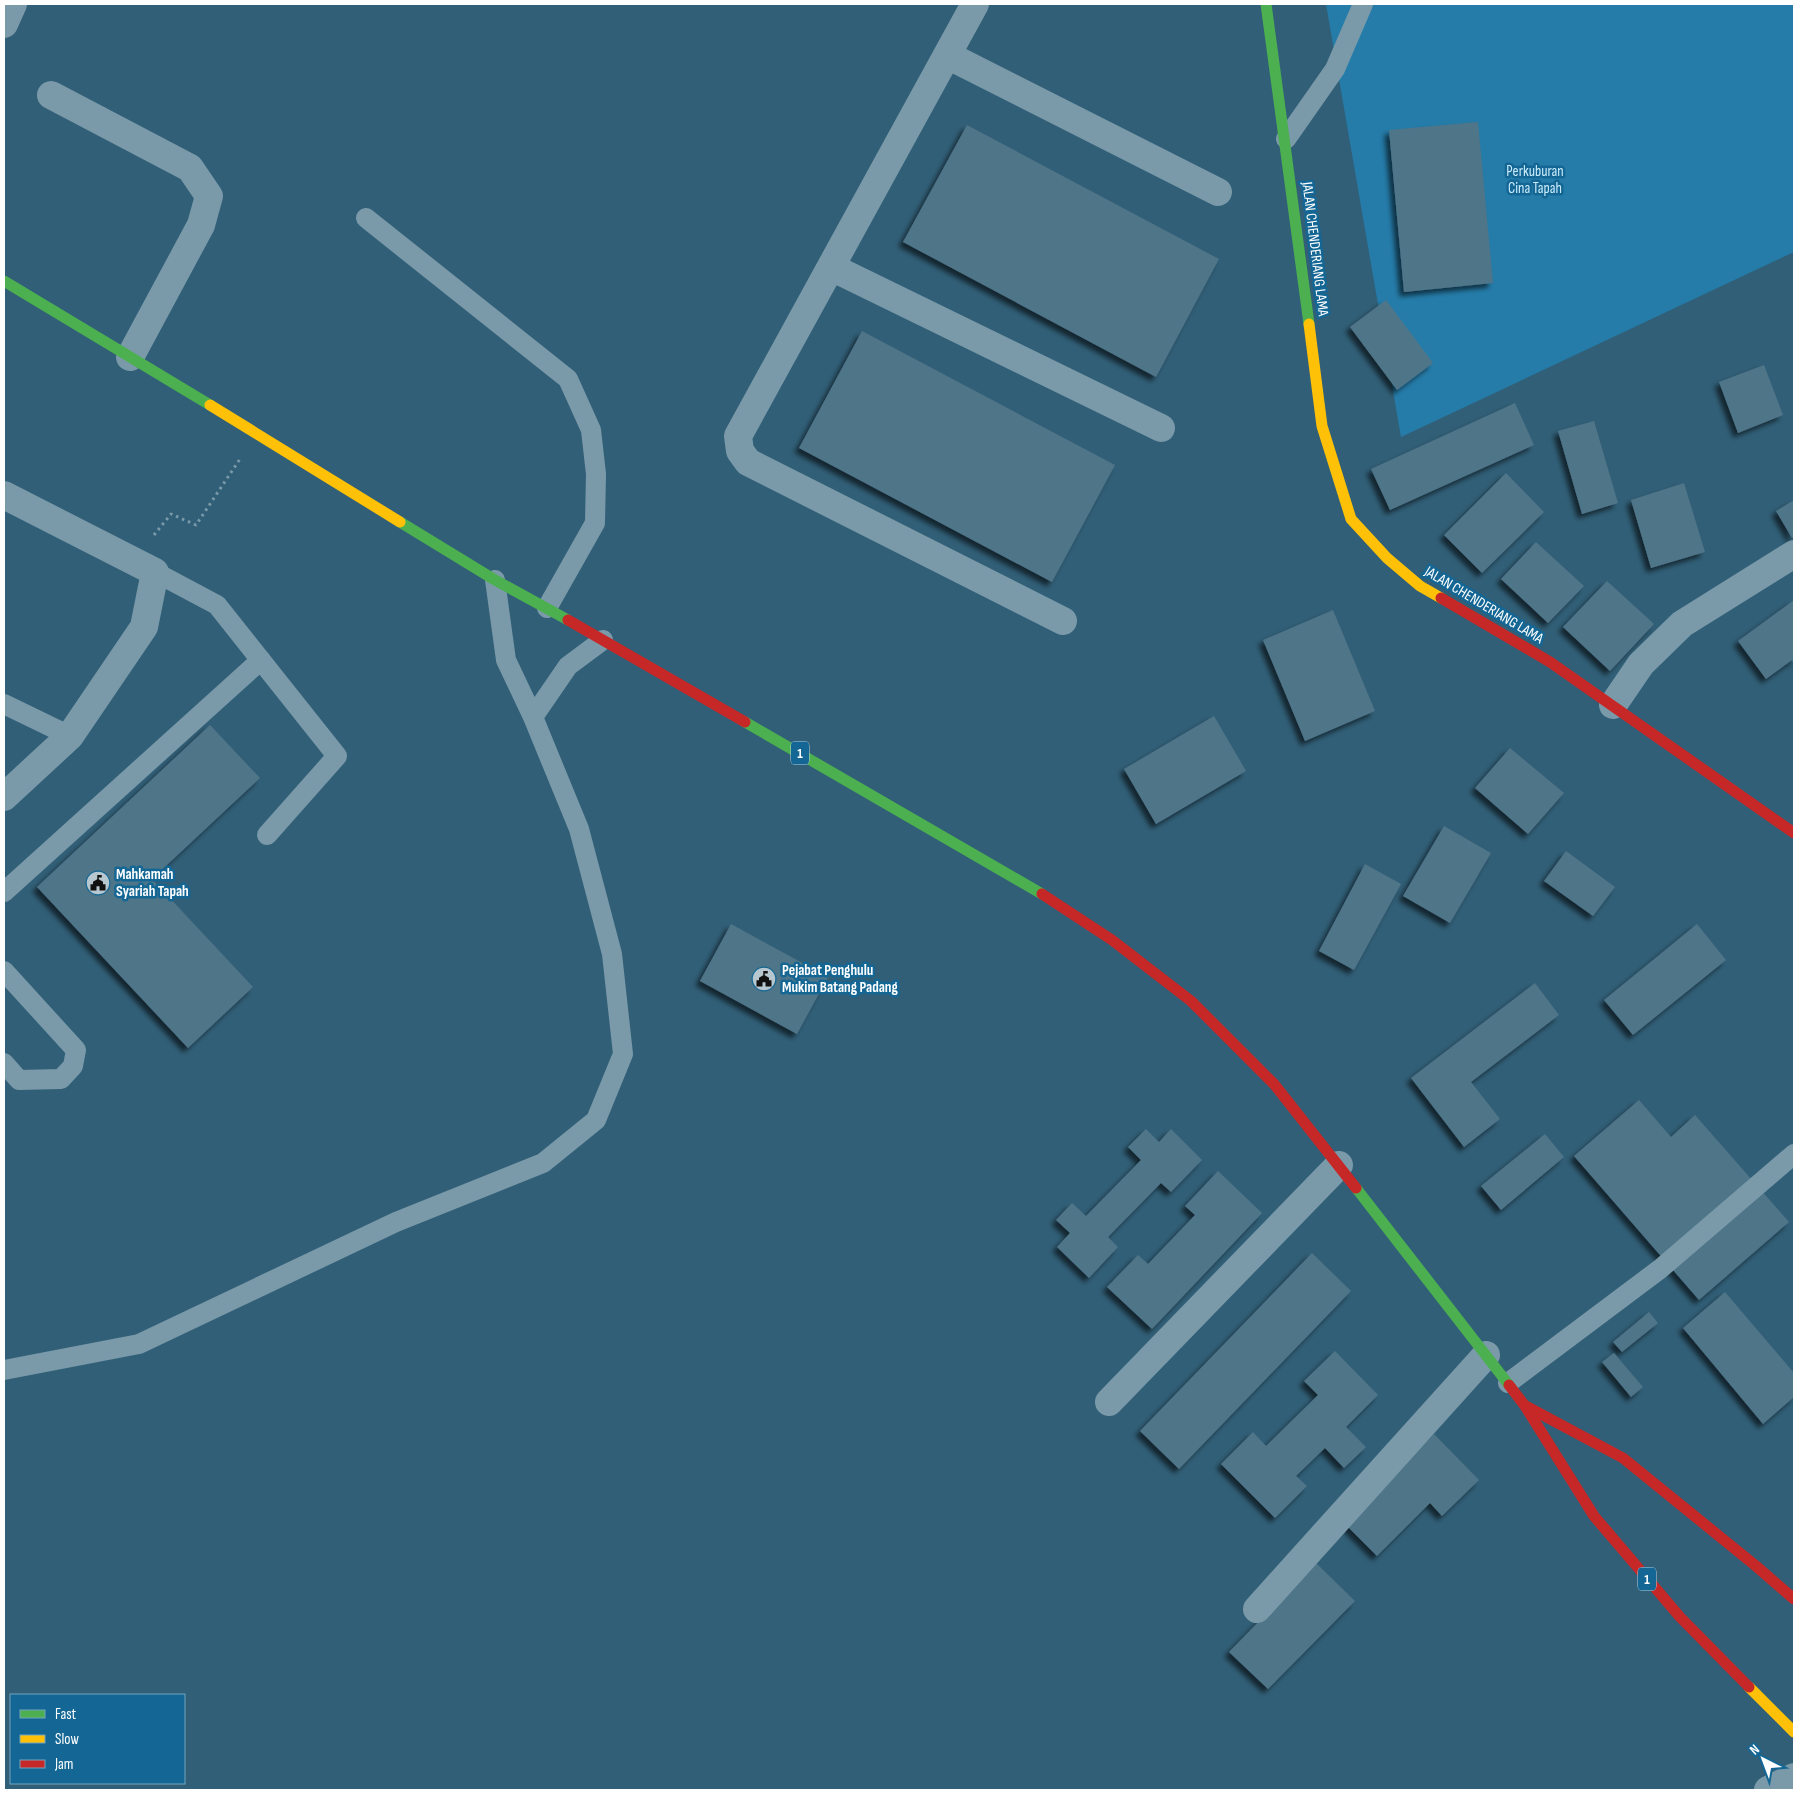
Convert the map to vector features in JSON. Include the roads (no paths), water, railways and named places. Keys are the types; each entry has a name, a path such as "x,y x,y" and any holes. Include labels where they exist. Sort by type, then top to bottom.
{"main road":[{"name":"JALAN CHENDERIANG LAMA","path":"1266,4 1286,139 1322,426 1351,519 1387,558 1420,586 1550,662 1794,833"},
{"name":"1","path":"4,281 257,433 495,580 603,640 1033,888 1112,940 1191,1001 1274,1084 1339,1165 1525,1406 1594,1516 1680,1617 1794,1732"},
{"name":"1","path":"1525,1406 1623,1458 1794,1599"}],"street":[{"path":"4,24 13,4"},
{"path":"975,4 738,436 740,451 748,462 1063,620"},
{"path":"948,54 1218,192"},
{"path":"52,95 190,168 209,196 201,225 130,356"},
{"path":"831,267 1161,428"},
{"path":"4,495 144,566 144,627 70,736 4,797"},
{"path":"1613,705 1641,664 1682,624 1794,554"},
{"path":"1109,1402 1339,1165"},
{"path":"1256,1609 1486,1355"},
{"path":"1768,1790 1794,1777"}],"lane":[{"path":"1286,139 1335,69 1363,4"},
{"path":"366,218 568,379 591,430 596,474 595,523 547,608"},
{"path":"144,566 217,605 337,756 267,835"},
{"path":"4,1370 139,1344 396,1222 544,1163 596,1120 623,1054 612,954 579,829 533,717 506,660 495,580"},
{"path":"533,717 568,666 603,640"},
{"path":"4,892 261,660"},
{"path":"4,704 70,736"},
{"path":"4,971 76,1050 73,1066 61,1079 19,1080 4,1063"},
{"path":"1508,1384 1660,1269 1794,1154"}],"place":[{"name":"Mahkamah Syariah Tapah","path":"98,883"},
{"name":"Pejabat Penghulu Mukim Batang Padang","path":"764,979"}],"park label":[{"name":"Perkuburan Cina Tapah","path":"1535,180"}]}
